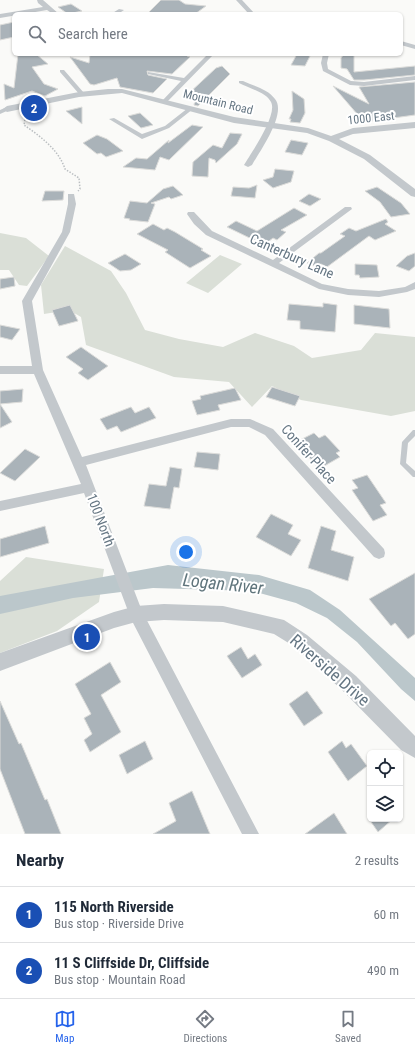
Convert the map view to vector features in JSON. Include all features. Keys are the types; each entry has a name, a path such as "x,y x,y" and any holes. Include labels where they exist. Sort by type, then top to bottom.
{"street":[{"path":"40,0 53,12"},
{"path":"239,0 251,12"},
{"path":"25,12 48,8"},
{"path":"118,12 121,10"},
{"path":"0,16 12,14"},
{"path":"403,44 415,47"},
{"path":"164,102 209,56"},
{"path":"326,56 324,63 325,70 350,83 364,84 415,78"},
{"path":"62,71 82,94"},
{"path":"150,73 185,80"},
{"path":"241,82 269,96 275,102 277,108 270,127 248,164"},
{"name":"Mountain Road","path":"2,109 20,107 82,94 122,91 234,120 308,132 332,139 367,158 415,194"},
{"path":"112,119 142,137 167,127 190,109"},
{"name":"1000 East","path":"332,139 345,133 415,125"},
{"name":"100 North","path":"70,196 72,204 66,232 27,301 38,370 79,462 119,566 127,594 136,614 251,834"},
{"path":"273,264 348,209"},
{"name":"Canterbury Lane","path":"191,214 209,233 320,286 348,292 379,294 415,286"},
{"path":"0,370 38,370"},
{"name":"Conifer Place","path":"79,462 231,423 250,423 269,432 379,553"},
{"path":"0,506 88,486"},
{"name":"Riverside Drive","path":"0,662 114,620 136,614 164,612 223,614 278,626 301,642 349,683 415,748"}],"lane":[{"path":"415,432 405,442 403,464 415,475"}],"path":[{"path":"20,107 25,119 24,125 57,154 65,163 65,169 79,178 80,189 70,196"}],"shaded area":[{"path":"0,233 26,238 49,256 27,286 19,285 9,270 0,270"},
{"path":"65,246 111,271 126,293 145,330 179,339 223,347 255,333 294,346 312,358 361,350 375,333 415,337 415,411 391,416 301,400 272,386 252,407 229,382 174,377 86,345 81,317 69,310 44,314 41,285"},
{"path":"220,255 242,264 208,293 186,283"},
{"path":"26,557 104,569 99,602 57,631 0,653 0,581"}],"water":[{"name":"Logan River","path":"168,565 259,575 310,590 340,610 415,678 415,701 401,689 357,642 327,618 296,603 252,591 153,588 73,598 0,614 0,596"}],"building":[{"path":"161,0 179,0 185,4 206,6 198,12 149,12"},
{"path":"71,4 82,11 65,12 58,7"},
{"path":"12,22 12,37 0,40 0,25"},
{"path":"18,56 38,56 48,64 32,67 44,84 58,89 45,96 32,91 5,100 4,84 14,88"},
{"path":"90,56 190,57 172,74 147,71 148,75 167,79 153,93 120,87 117,78 94,85 90,84 70,57 89,63"},
{"path":"296,56 310,56 305,66 291,65"},
{"path":"342,56 354,56 354,72 415,66 415,75 354,80 347,69 341,68 341,58"},
{"path":"222,66 230,74 198,106 194,105 195,100 190,100 192,97 186,96 216,68"},
{"path":"415,82 415,115 364,122 333,86 369,104 359,87"},
{"path":"292,91 304,99 305,113 300,123 290,122 291,119 289,119 293,110"},
{"path":"82,107 82,124 66,111"},
{"path":"140,113 153,125 141,128 128,116"},
{"path":"192,125 203,127 169,160 160,157 155,170 123,167 136,158 147,159 169,140 168,143"},
{"path":"230,133 242,134 237,144 216,163 215,160 209,158 208,177 192,176 193,162 213,145 222,148"},
{"path":"97,135 107,139 123,151 106,157 101,153 97,154 83,143"},
{"path":"291,140 308,143 302,155 285,152"},
{"path":"275,169 294,171 291,182 273,188 263,180 273,177"},
{"path":"257,185 255,198 231,196 233,187 249,188"},
{"path":"173,186 183,195 171,199 169,197 151,203 155,204 148,222 124,218 130,201 147,203 163,189"},
{"path":"377,187 401,203 410,214 391,217 380,202 365,191"},
{"path":"45,191 64,191 63,200 42,201"},
{"path":"309,194 321,199 310,206 299,201"},
{"path":"294,208 307,215 281,230 286,232 277,240 273,238 264,245 227,227 236,221 257,231"},
{"path":"386,219 388,222 385,224 396,231 375,240 369,236 327,267 321,264 317,267 307,263 319,253 345,236 340,234 349,228 356,231"},
{"path":"153,224 164,230 167,228 175,232 203,249 201,250 211,256 190,268 165,252 168,250 137,234"},
{"path":"415,253 415,266 409,271 396,266 407,256"},
{"path":"125,254 141,264 131,270 120,271 108,263"},
{"path":"355,264 377,265 379,277 360,278 359,275 355,275"},
{"path":"14,277 15,286 0,289 0,279"},
{"path":"323,303 337,305 335,332 300,329 300,321 287,320 289,304 323,307"},
{"path":"70,305 78,321 59,326 52,310"},
{"path":"354,305 389,309 390,328 354,324"},
{"path":"0,325 20,329 12,340 0,337"},
{"path":"81,347 108,366 88,380 78,373 83,369 66,357"},
{"path":"272,387 300,396 295,406 266,397"},
{"path":"235,388 241,400 218,405 220,410 197,415 192,401 201,399 200,396"},
{"path":"23,389 22,402 0,404 0,391"},
{"path":"0,404 12,422 0,428"},
{"path":"131,407 135,413 149,407 156,418 121,432 117,426 107,430 100,419"},
{"path":"314,433 319,438 325,435 340,451 336,453 340,457 319,469 308,456 313,454 300,440"},
{"path":"25,449 40,457 15,481 0,473"},
{"path":"197,452 220,454 218,470 194,467"},
{"path":"170,467 182,469 179,488 174,487 170,509 144,506 149,484 166,486"},
{"path":"367,475 386,503 380,505 387,515 373,521 352,490 358,488 352,480"},
{"path":"271,514 293,525 288,534 301,540 291,556 256,537"},
{"path":"45,526 49,543 0,557 0,539"},
{"path":"321,526 336,531 331,550 354,557 348,581 308,568"},
{"path":"415,573 415,634 408,639 395,623 391,626 369,599"},
{"path":"241,647 248,659 255,654 262,665 242,678 227,656"},
{"path":"110,662 121,682 101,695 121,732 90,752 84,740 92,734 84,718 91,714 75,684"},
{"path":"307,691 323,713 304,726 289,704"},
{"path":"0,701 19,744 21,743 45,800 47,799 61,834 25,834 0,769"},
{"path":"145,741 153,759 127,774 119,755"},
{"path":"342,741 346,748 351,744 367,766 348,781 328,752"},
{"path":"192,791 210,834 153,834 176,821 169,803"},
{"path":"334,813 347,834 305,834"},
{"path":"371,822 390,822 378,832"}],"place":[{"name":"11 S Cliffside Dr, Cliffside","path":"34,108"},
{"name":"115 North Riverside","path":"87,637"}]}
